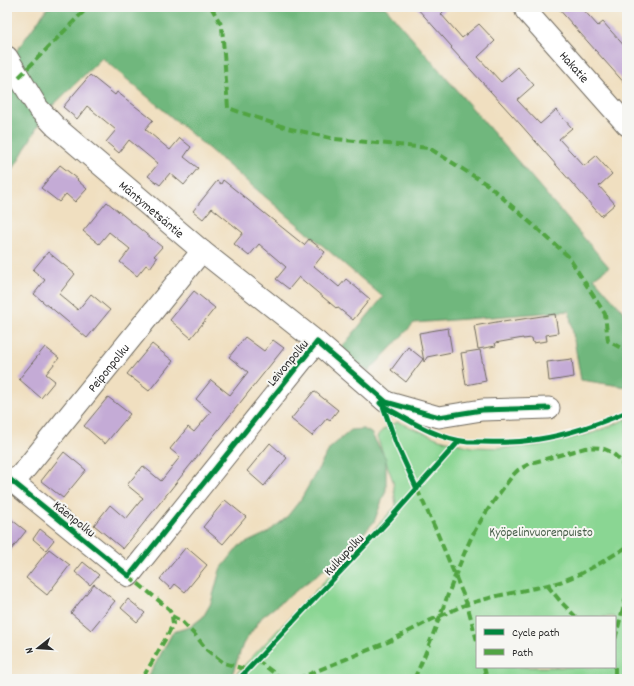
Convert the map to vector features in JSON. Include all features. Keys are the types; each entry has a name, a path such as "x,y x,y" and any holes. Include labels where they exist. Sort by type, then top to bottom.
{"street":[{"name":"Hakatie","path":"525,7 526,11 627,125"},
{"name":"Mäntymetsäntie","path":"7,57 38,108 56,127 202,251 317,342"},
{"name":"Peiponpolku","path":"10,480 202,251"},
{"name":"Leivonpolku","path":"129,576 317,342 386,402 439,417 482,410 549,408"},
{"name":"Käenpolku","path":"10,480 129,576"}],"green space":[{"path":"48,7 385,7 609,267 594,278 627,316 627,387 581,380 569,311 414,323 369,371 338,352 383,297 102,58 46,112 7,180 7,64"},
{"name":"Kyöpelinvuorenpuisto","path":"627,418 627,679 231,679 396,506 393,481 377,437 386,428 398,422 439,439 472,447 505,448 541,445 593,433"},
{"path":"363,429 371,433 386,459 386,490 374,522 344,554 262,617 243,644 232,675 229,679 147,679 173,632 190,627 203,617 211,603 220,570 239,546 267,533 286,518 301,499 330,448 351,430"}],"building":[{"path":"416,7 448,7 441,14 462,38 479,24 495,41 478,57 501,82 518,67 534,85 517,100 540,124 556,110 572,128 559,139 584,166 596,156 612,174 599,186 615,204 601,216"},
{"path":"557,7 581,7 598,26 603,22 627,49 627,86"},
{"path":"90,75 115,95 117,92 153,120 145,129 170,150 180,138 191,147 184,157 198,168 184,185 170,173 160,185 148,176 158,164 129,140 119,153 106,142 116,130 87,106 77,119 63,107"},
{"path":"60,165 78,179 77,180 87,189 75,202 66,194 59,202 41,188"},
{"path":"223,180 304,245 309,239 325,252 314,266 339,287 346,279 370,299 353,320 337,307 336,308 299,277 289,289 276,279 286,267 259,244 249,256 234,244 243,233 212,208 203,219 193,211 217,181 221,184"},
{"path":"107,202 162,247 154,256 157,258 150,268 146,265 137,276 120,262 130,249 109,232 99,244 83,231"},
{"path":"48,252 75,274 59,294 78,310 91,294 110,310 87,338 34,294 45,280 33,270"},
{"path":"194,291 215,308 191,338 170,320"},
{"path":"555,314 558,333 546,335 547,341 533,343 532,338 523,338 495,343 496,346 478,349 474,326"},
{"path":"448,328 452,352 427,357 424,362 419,333"},
{"path":"245,337 264,351 273,340 284,348 123,549 94,525 110,505 126,519 143,498 127,485 143,466 161,481 180,457 170,449 188,427 194,432 211,412 196,399 211,380 230,395 248,372 229,357"},
{"path":"152,344 173,361 149,391 127,374"},
{"path":"45,347 59,358 46,374 55,381 41,398 19,379"},
{"path":"408,347 423,359 406,382 391,370"},
{"path":"480,350 486,381 466,385 461,353"},
{"path":"572,359 574,377 549,381 547,362"},
{"path":"314,391 338,410 330,420 327,418 312,436 291,419"},
{"path":"108,397 130,414 105,444 84,426"},
{"path":"270,443 287,458 264,486 247,471"},
{"path":"64,452 86,470 63,498 41,481"},
{"path":"225,500 246,517 223,544 203,527"},
{"path":"7,516 26,531 7,555"},
{"path":"40,529 54,540 46,550 33,539"},
{"path":"186,547 207,565 185,592 175,584 171,589 160,579"},
{"path":"49,549 70,565 47,595 26,578"},
{"path":"83,562 99,575 90,585 75,572"},
{"path":"94,584 115,601 91,630 71,613"},
{"path":"128,599 145,613 137,622 121,608"}],"marked path":[{"path":"19,77 88,7"},
{"path":"211,7 222,26 228,108 287,128 335,139 429,148 488,185 568,256 605,314 608,341 627,351"},
{"path":"414,679 472,536 491,505 518,470 531,463 593,447 605,449 615,455 627,471"},
{"path":"417,489 467,604 476,637"},
{"path":"297,679 388,642 467,604 560,582 580,574 627,547"},
{"path":"129,576 169,609 172,616 173,624 142,679"},
{"path":"547,585 575,616"},
{"path":"616,635 627,593"},
{"path":"172,616 181,621 207,650 224,663 248,670"},
{"path":"257,660 282,679"},
{"path":"484,668 487,679"},
{"path":"615,668 615,679"}],"cycle path":[{"path":"7,477 129,576 317,342 386,402 439,417 482,410 549,408"},
{"path":"380,403 403,418 435,433 445,437 468,442 517,442 550,437 589,427 627,412"},
{"path":"383,406 396,443 417,489"},
{"name":"Kulkupolku","path":"239,679 389,520 459,441"}]}
